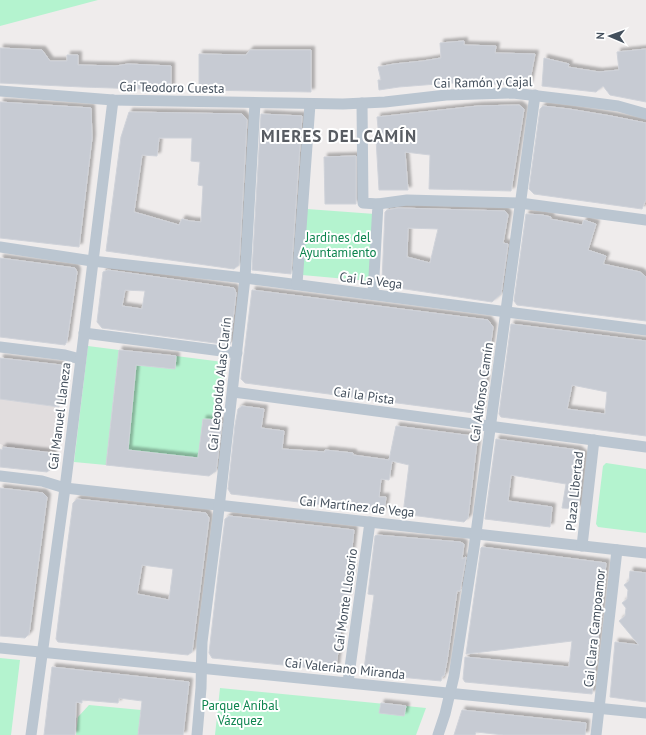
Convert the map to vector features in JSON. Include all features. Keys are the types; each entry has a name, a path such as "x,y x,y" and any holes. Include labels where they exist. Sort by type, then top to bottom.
{"street":[{"name":"Cai Teodoro Cuesta","path":"0,91 113,100 343,104"},
{"name":"Cai Ramón y Cajal","path":"343,104 446,95 513,93 618,106 646,114"},
{"name":"Cai Alfonso Camín","path":"438,735 454,676 476,534 535,95"},
{"name":"Cai Manuel Llaneza","path":"31,735 41,652 65,488 113,100"},
{"name":"Cai Leopoldo Alas Clarín","path":"197,735 202,688 202,642 220,505 245,278 255,103"},
{"path":"362,103 363,203 378,204 407,200 520,203 646,220"},
{"path":"297,284 310,104"},
{"path":"374,294 378,204"},
{"name":"Cai La Vega","path":"0,247 92,261 297,284 646,330"},
{"path":"84,333 237,353"},
{"path":"0,347 65,355 80,359"},
{"name":"Cai la Pista","path":"233,392 646,447"},
{"name":"Plaza Libertad","path":"582,546 594,440"},
{"name":"Cai Martínez de Vega","path":"0,476 42,481 65,488 646,553"},
{"name":"Cai Monte Llosorio","path":"348,682 370,522"},
{"name":"Cai Clara Campoamor","path":"596,735 617,550"},
{"name":"Cai Valeriano Miranda","path":"0,648 646,713"}],"shaded area":[{"path":"0,399 59,407 53,453 3,447 3,445 0,444"}],"green space":[{"path":"0,0 98,0 0,26"},
{"name":"Jardines del Ayuntamiento","path":"307,209 375,214 369,281 302,275"},
{"path":"88,346 119,350 106,465 74,462"},
{"path":"176,356 223,362 226,366 220,420 203,419 199,453 202,459 127,450 130,364 175,369"},
{"path":"606,463 646,469 646,533 598,527 596,524 603,466"},
{"path":"0,658 20,660 11,735 0,735"},
{"name":"Parque Aníbal Vázquez","path":"220,688 426,708 416,735 215,735"},
{"path":"89,705 141,710 138,735 76,735 78,717"}],"building":[{"path":"464,41 464,45 496,46 495,53 535,54 529,85 450,83 379,90 378,80 381,80 378,67 441,58 440,43"},
{"path":"0,48 42,50 50,61 67,61 67,55 78,55 78,65 116,66 128,64 171,66 171,90 0,83"},
{"path":"646,49 646,102 610,95 603,86 596,92 542,86 544,58 569,64 568,67 599,72 619,70 617,52"},
{"path":"250,50 311,50 311,92 199,90 199,54 246,55"},
{"path":"0,102 91,108 92,138 79,247 0,238"},
{"path":"519,105 524,109 511,191 429,189 430,155 405,152 408,190 379,190 376,139 379,138 377,117 478,106"},
{"path":"543,106 569,109 646,123 646,199 642,209 534,194 529,189 540,109"},
{"path":"129,112 242,114 247,120 239,265 234,269 106,251 121,137","holes":["159,138 192,138 191,161 200,162 198,185 203,186 201,222 182,219 179,225 134,212 142,155 157,156"]},
{"path":"261,114 302,116 291,274 252,270"},
{"path":"356,156 356,204 325,204 324,157"},
{"path":"398,208 505,211 508,215 503,243 508,244 501,294 492,302 385,286 382,281 385,212 387,210","holes":["408,228 438,229 430,263 407,257"]},
{"path":"526,214 542,215 551,217 550,219 582,225 584,220 596,224 588,250 606,256 603,264 640,272 646,277 646,321 517,305 514,301"},
{"path":"0,258 75,268 77,272 67,341 65,345 0,337"},
{"path":"108,270 234,288 236,293 230,345 102,328 97,322 103,272","holes":["125,290 145,291 142,309 122,306"]},
{"path":"252,290 488,320 493,327 481,414 245,383 241,379"},
{"path":"511,324 646,341 646,436 501,417 499,414","holes":["572,385 607,392 605,414 567,409"]},
{"path":"119,350 176,356 175,369 136,365 128,450 198,458 203,419 220,420 220,423 222,423 216,471 209,476 106,465"},
{"path":"0,358 61,365 63,368 59,407 0,399"},
{"path":"242,406 264,409 261,428 284,431 282,449 325,452 325,450 353,453 353,455 389,460 396,426 473,436 477,439 477,442 468,518 464,522 403,514 409,465 392,461 389,480 381,479 379,497 386,497 384,512 231,494 228,489 235,425 238,409"},
{"path":"496,439 578,450 584,455 578,509 562,508 566,484 511,475 508,501 552,507 550,527 485,519"},
{"path":"3,447 53,453 51,469 47,472 0,467 0,449 2,450"},
{"path":"0,488 43,493 47,497 29,634 25,638 0,636"},
{"path":"77,499 206,513 209,518 192,652 188,655 58,642 56,639 73,503","holes":["142,565 173,569 169,600 137,594"]},
{"path":"229,516 354,530 350,565 353,565 348,597 345,597 336,667 333,670 212,658 209,653 219,566 225,519"},
{"path":"375,536 460,542 464,544 462,559 466,557 460,591 457,591 447,661 444,676 442,676 441,681 368,674 364,669 374,595 368,594"},
{"path":"482,547 606,563 592,694 465,682 463,679 465,657 569,667 572,641 466,654"},
{"path":"630,571 646,573 646,702 610,697 615,642 639,645 619,621 625,616 626,608 622,603 627,599 628,590 624,585 629,581"},
{"path":"52,667 189,682 183,735 138,735 142,701 119,698 118,703 82,700 82,703 76,702 75,735 44,735"},
{"path":"381,703 406,706 404,716 379,713"},
{"path":"462,710 586,723 585,735 504,735 476,732 475,735 454,735"}],"district":[{"name":"MIERES DEL CAMÍN","path":"339,136"}]}
